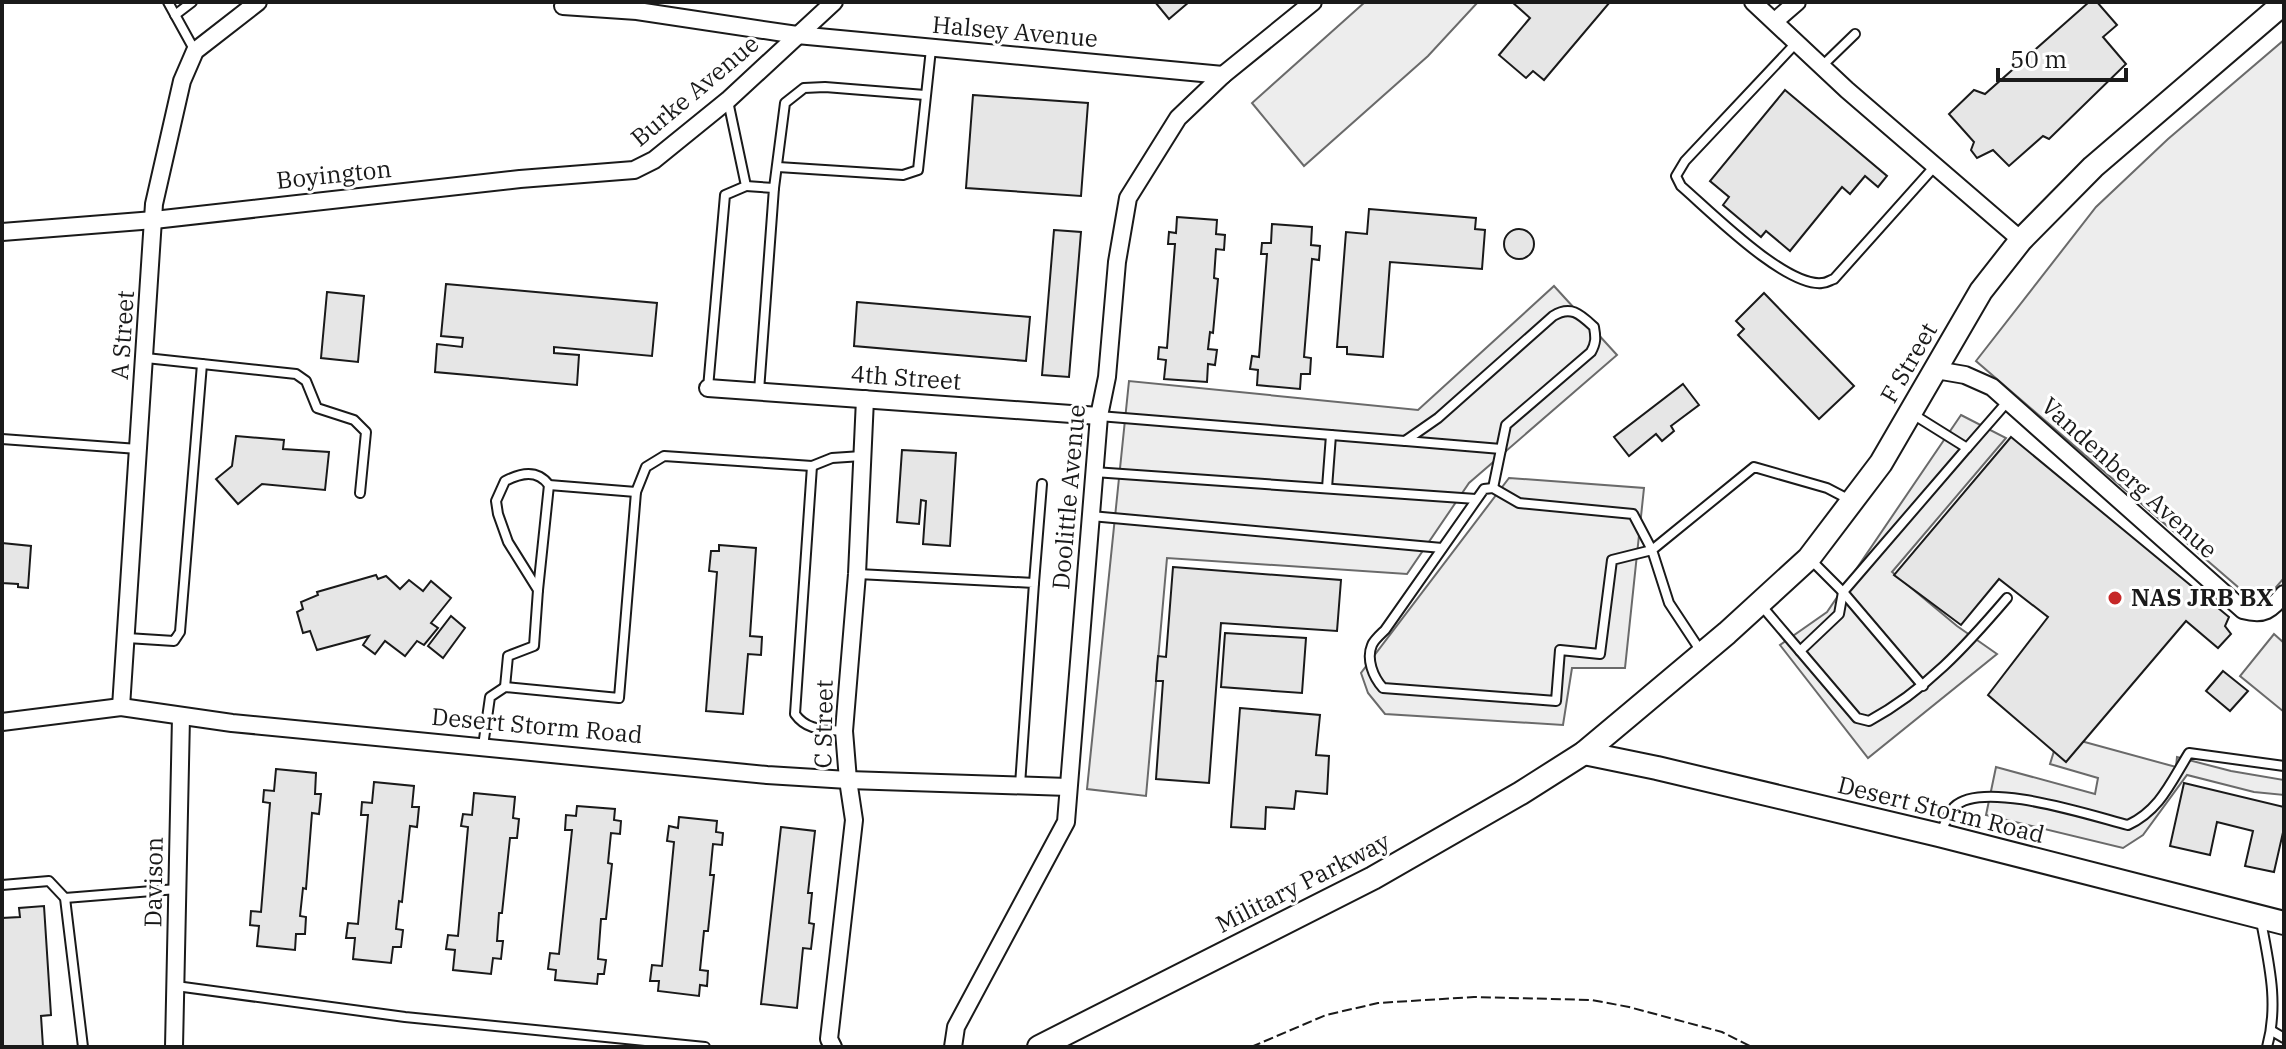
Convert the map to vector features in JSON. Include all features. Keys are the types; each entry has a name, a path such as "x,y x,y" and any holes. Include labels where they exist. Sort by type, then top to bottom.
{"street":[{"path":"195,51 258,2"},
{"name":"Burke Avenue","path":"520,179 634,170 644,166 728,100 834,2"},
{"name":"Doolittle Avenue","path":"953,1047 956,1027 1066,822 1099,416 1107,377 1117,262 1128,198 1178,118 1223,75 1313,2"},
{"path":"1753,2 2021,240"},
{"path":"1775,21 1797,2"},
{"name":"F Street","path":"1584,753 1702,654 1809,558 1881,463 1981,291 2021,240 2093,167 2284,3"},
{"name":"Halsey Avenue","path":"563,6 637,11 797,35 1223,75"},
{"name":"A Street","path":"121,707 154,204 182,81 195,51"},
{"name":"Boyington","path":"2,232 154,220 520,179"},
{"name":"Vandenberg Avenue","path":"1936,370 1992,387 2243,610 2257,614 2284,594"},
{"name":"4th Street","path":"708,388 1099,416"},
{"name":"C Street","path":"833,1047 829,1039 854,820 844,731 857,574 865,399"},
{"name":"Desert Storm Road","path":"2,722 121,707 181,717 767,775 1068,787"},
{"name":"Davison","path":"174,1047 181,717"},
{"name":"Desert Storm Road","path":"1584,753 1939,835 2284,923"},
{"name":"Military Parkway","path":"1039,1047 1373,878 1584,753"}],"lane":[{"path":"168,2 195,51"},
{"path":"175,15 192,2"},
{"path":"1822,66 1855,34"},
{"path":"1797,42 1685,161 1676,176 1681,186 1744,243 1771,263 1807,280 1822,283 1834,279 1935,166"},
{"path":"778,167 903,175 918,170 931,49"},
{"path":"759,391 774,188 785,103 804,88 925,95"},
{"path":"728,100 746,186"},
{"path":"708,388 725,195 746,186 774,188"},
{"path":"1405,441 1438,418 1553,316 1563,309 1575,311 1594,327 1597,340 1591,352 1506,425 1493,488"},
{"path":"146,358 296,374 306,381 317,408 354,420 366,432 360,493"},
{"path":"127,638 174,641 180,632 202,364"},
{"path":"1800,651 1839,614 1843,592 2008,401"},
{"path":"1910,413 1967,448"},
{"path":"1099,416 1501,449"},
{"path":"1327,488 1331,435"},
{"path":"2,439 138,449"},
{"path":"483,746 490,697 505,687 619,698 636,492 646,467 664,456 812,466 832,458 862,456"},
{"path":"812,466 795,714 801,723 810,728 844,731"},
{"path":"1702,654 1669,603 1652,550 1633,514 1519,503 1493,488 1484,489 1476,499 1372,645 1372,669 1383,688 1556,701 1560,650 1600,654 1612,560 1652,550 1754,467 1827,488 1852,502"},
{"path":"1094,472 1476,499"},
{"path":"505,687 508,656 534,646 549,485 544,478 524,473 505,481 496,501 508,542 538,590"},
{"path":"1020,785 1042,484"},
{"path":"549,485 636,492"},
{"path":"1090,516 1442,548"},
{"path":"1809,558 1843,592 1923,686"},
{"path":"857,574 1034,583"},
{"path":"1759,603 1857,718 1869,721 1923,686 1959,653 2007,598"},
{"path":"1939,835 1955,807 1977,796 2002,796 2128,825 2146,817 2189,753 2284,766"},
{"path":"2,885 49,881 65,898 83,1047"},
{"path":"65,898 178,889"},
{"path":"2260,916 2279,993 2267,1047"},
{"path":"175,986 405,1017 705,1047"},
{"path":"2272,1031 2284,1038"}],"shaded area":[{"path":"1365,2 1478,2 1428,56 1304,166 1252,103"},
{"path":"2284,40 2284,578 2260,606 1976,361 2096,207 2168,139"},
{"path":"1554,286 1617,355 1469,483 1407,574 1167,558 1146,796 1087,789 1129,381 1418,410"},
{"path":"1961,415 2006,438 1892,572 1957,626 1997,654 1868,758 1780,645 1827,612"},
{"path":"1509,478 1644,488 1625,668 1572,668 1563,725 1385,714 1368,693 1361,673"},
{"path":"2274,634 2284,643 2284,712 2240,676"},
{"path":"2059,735 2176,767 2177,757 2284,780 2284,795 2254,792 2187,775 2143,835 2123,848 1986,815 1996,767 2095,794 2098,778 2050,764"}],"building":[{"path":"1155,2 1189,2 1169,19"},
{"path":"1512,2 1610,2 1544,80 1533,71 1526,78 1499,55 1530,18"},
{"path":"2089,2 2097,2 2117,25 2103,37 2126,64 2049,139 2043,136 2009,166 1993,150 1977,158 1971,150 1974,142 1949,114 1974,90 1985,94"},
{"path":"1785,90 1887,176 1878,187 1865,176 1850,194 1842,187 1790,251 1766,231 1761,237 1723,205 1729,197 1710,181"},
{"path":"973,95 1088,103 1081,196 966,188"},
{"path":"1369,209 1476,218 1475,229 1485,230 1482,269 1390,262 1383,357 1347,354 1347,347 1337,347 1346,232 1367,234"},
{"path":"1177,217 1217,220 1216,234 1225,235 1224,250 1216,249 1214,278 1218,279 1213,333 1210,332 1208,349 1217,350 1215,365 1208,364 1207,382 1164,379 1166,360 1158,359 1159,347 1167,348 1175,244 1168,244 1169,232 1176,233"},
{"path":"1272,224 1312,227 1311,245 1320,246 1319,260 1312,259 1304,357 1311,358 1310,374 1301,374 1300,389 1257,385 1258,370 1250,369 1252,356 1259,357 1267,254 1261,254 1262,243 1271,243"},
{"path":"1519,229 1530,233 1534,244 1530,255 1519,259 1508,255 1504,244 1508,233"},
{"path":"1054,230 1081,232 1069,377 1042,375"},
{"path":"446,284 657,303 652,356 554,347 554,353 579,355 577,385 435,372 437,344 462,347 463,338 441,336"},
{"path":"327,292 364,296 358,362 321,358"},
{"path":"1764,293 1854,386 1819,419 1738,335 1744,329 1736,321"},
{"path":"857,302 1030,317 1026,361 854,346"},
{"path":"1683,384 1699,405 1671,426 1674,431 1662,441 1656,434 1629,456 1614,437"},
{"path":"236,436 284,440 283,449 329,452 325,490 262,484 238,504 216,479 232,466"},
{"name":"NAS JRB BX","path":"2011,437 2229,617 2225,626 2231,634 2218,648 2186,621 2066,762 1988,695 2048,617 1999,579 1961,625 1894,575"},
{"path":"902,450 956,453 950,546 923,544 926,501 921,500 919,524 897,522"},
{"path":"2,543 31,546 28,588 2,583"},
{"path":"719,545 756,548 750,636 762,637 761,655 748,654 743,714 706,711 717,572 709,571 711,551 719,551"},
{"path":"1173,567 1341,580 1337,631 1221,623 1209,783 1156,779 1163,681 1156,681 1158,656 1166,657"},
{"path":"376,575 378,579 386,576 400,589 409,580 423,591 431,581 451,598 431,623 438,628 424,645 417,641 405,656 385,641 375,654 363,645 369,636 317,650 310,631 303,633 297,612 303,609 301,602 318,595 317,592"},
{"path":"451,616 465,628 443,658 428,646"},
{"path":"1225,633 1306,638 1302,693 1221,687"},
{"path":"2223,671 2248,691 2230,711 2206,691"},
{"path":"1240,708 1320,715 1316,755 1329,756 1327,794 1296,791 1294,809 1266,807 1265,829 1231,827"},
{"path":"276,769 316,773 315,794 321,794 319,814 312,813 306,889 303,888 300,916 306,917 305,934 296,934 295,950 257,946 259,926 250,925 251,911 261,912 270,803 263,802 264,790 274,791"},
{"path":"374,782 414,786 412,807 419,807 417,827 410,826 402,902 399,901 396,929 403,930 401,947 393,947 391,963 353,959 355,938 346,938 348,923 358,924 368,815 361,815 362,802 372,803"},
{"path":"2184,783 2284,807 2284,828 2274,872 2245,866 2253,831 2217,822 2210,855 2170,846"},
{"path":"474,793 515,797 513,818 519,819 517,838 510,838 502,913 499,913 497,941 503,941 501,959 493,958 491,974 453,970 455,950 446,949 448,935 458,936 468,827 461,826 463,814 472,815"},
{"path":"577,806 615,809 614,820 621,821 620,834 611,833 608,863 612,864 606,919 601,919 598,959 606,960 604,974 598,974 597,984 555,980 556,970 548,969 550,953 559,954 572,830 565,830 566,815 576,816"},
{"path":"679,817 717,821 716,832 723,833 722,845 713,844 710,875 714,875 700,970 708,971 707,986 700,985 699,996 658,991 659,981 650,981 652,965 662,966 674,842 667,841 669,826 678,828"},
{"path":"781,827 815,831 808,893 812,893 809,923 814,924 811,949 803,948 797,1008 761,1004"},
{"path":"44,906 51,1015 41,1016 43,1047 2,1047 2,918 20,917 19,908"}],"fence":[{"path":"1251,1047 1326,1015 1378,1003 1474,997 1592,1000 1722,1032 1752,1047"}],"place":[{"name":"NAS JRB BX","path":"2115,598"}]}
